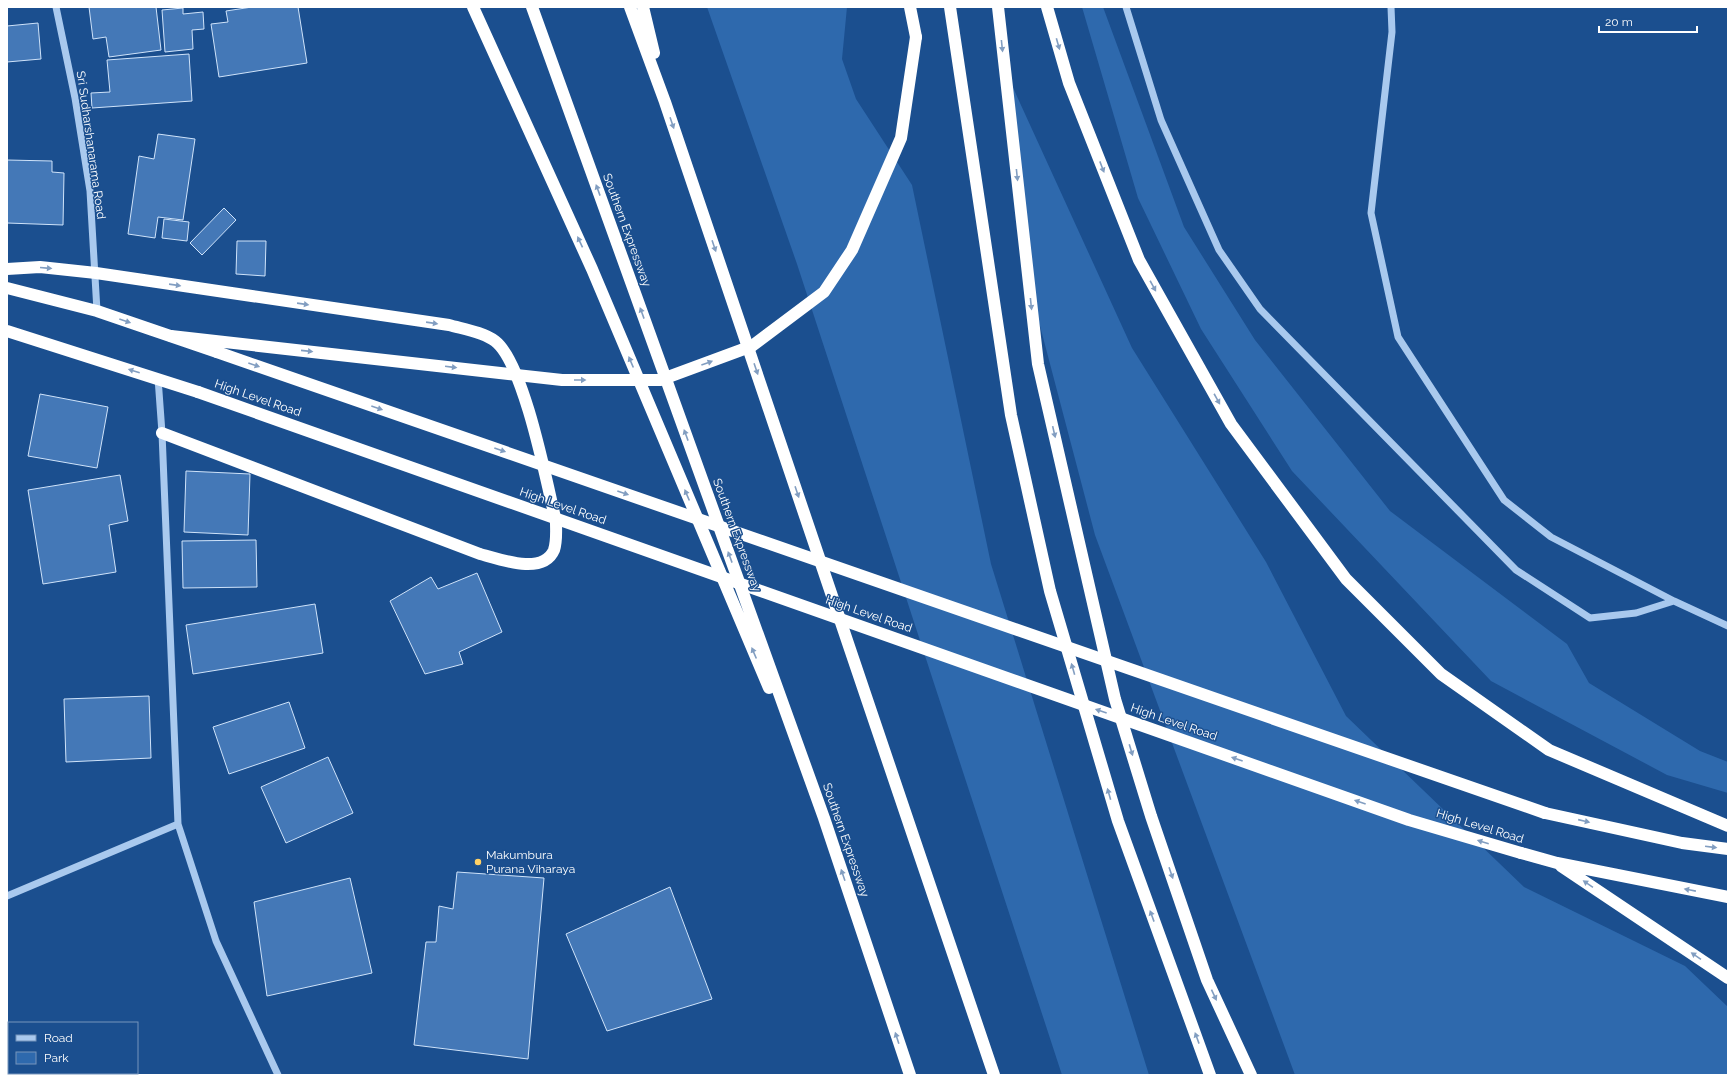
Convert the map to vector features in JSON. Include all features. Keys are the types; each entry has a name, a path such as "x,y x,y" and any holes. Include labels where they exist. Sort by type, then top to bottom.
{"highway":[{"path":"473,7 592,269 824,818"},
{"name":"Southern Expressway","path":"532,7 824,818 910,1075"},
{"path":"630,7 665,102 994,1075"},
{"path":"643,7 665,102"},
{"path":"171,336 562,380 660,380 752,346 824,292 852,250 901,138 916,37 910,7"},
{"path":"950,7 1012,415 1050,591 1118,821 1210,1075"},
{"path":"998,7 1038,364 1115,699 1151,816 1207,980 1251,1075"},
{"path":"1047,7 1069,83 1139,260 1231,424 1346,579 1441,674 1549,750 1728,826"},
{"path":"7,269 40,268 96,273 449,325 478,333 494,340 505,350 522,391 556,522 554,550 549,557 542,562 532,564 509,562 480,554 162,433"},
{"path":"7,288 97,311 171,336 1546,813 1682,843 1728,849"},
{"name":"High Level Road","path":"7,331 158,378 1409,820 1557,863 1728,897"},
{"path":"1557,863 1728,978"}],"street":[{"name":"Sri Sudharshanarama Road","path":"56,7 75,98 90,191 96,273 97,311"},
{"path":"1126,7 1161,120 1219,250 1260,309 1516,570 1590,618 1636,613 1674,601"},
{"path":"1391,7 1392,32 1371,213 1398,337 1504,500 1551,537 1674,601 1728,626"},
{"path":"158,378 162,433 178,824 216,941 278,1075"},
{"path":"7,896 178,824"}],"green space":[{"path":"707,7 847,7 842,59 856,99 912,185 991,564 1149,1075 1062,1075 797,264"},
{"path":"1082,7 1103,7 1184,227 1255,340 1390,511 1567,644 1589,683 1700,751 1728,762 1728,793 1667,775 1491,681 1292,471 1201,329 1138,198"},
{"path":"1004,68 1132,348 1266,562 1346,716 1524,887 1685,966 1728,1007 1728,1075 1295,1075 1095,535 1024,265"}],"building":[{"path":"89,7 156,7 161,50 109,57 106,37 93,39"},
{"path":"252,7 298,7 307,63 219,77 211,24 228,22 226,11"},
{"path":"183,8 183,14 203,12 204,29 192,30 193,49 165,52 162,10"},
{"path":"38,23 41,59 7,62 7,26"},
{"path":"189,54 192,101 92,108 91,93 110,92 107,60"},
{"path":"158,134 195,139 183,220 158,217 155,238 128,234 139,156 154,159"},
{"path":"7,160 52,161 52,172 64,173 63,225 7,223"},
{"path":"224,208 236,220 202,255 190,243"},
{"path":"164,219 189,222 187,241 162,238"},
{"path":"237,241 266,241 265,276 236,274"},
{"path":"40,394 108,407 97,468 28,456"},
{"path":"186,471 250,474 248,535 184,532"},
{"path":"120,475 128,521 109,525 116,572 43,584 28,490"},
{"path":"256,540 257,587 183,588 182,541"},
{"path":"477,573 502,632 459,652 463,664 425,674 390,601 431,577 438,589"},
{"path":"315,604 323,653 193,674 186,625"},
{"path":"149,696 151,758 66,762 64,699"},
{"path":"289,702 305,748 229,774 213,727"},
{"path":"328,757 353,813 286,843 261,787"},
{"path":"457,872 544,878 528,1059 414,1045 426,942 436,942 439,906 453,909"},
{"path":"350,878 372,973 267,996 254,902"},
{"path":"670,887 712,999 607,1031 566,934"}],"place":[{"name":"Makumbura Purana Viharaya","path":"478,862"}]}
